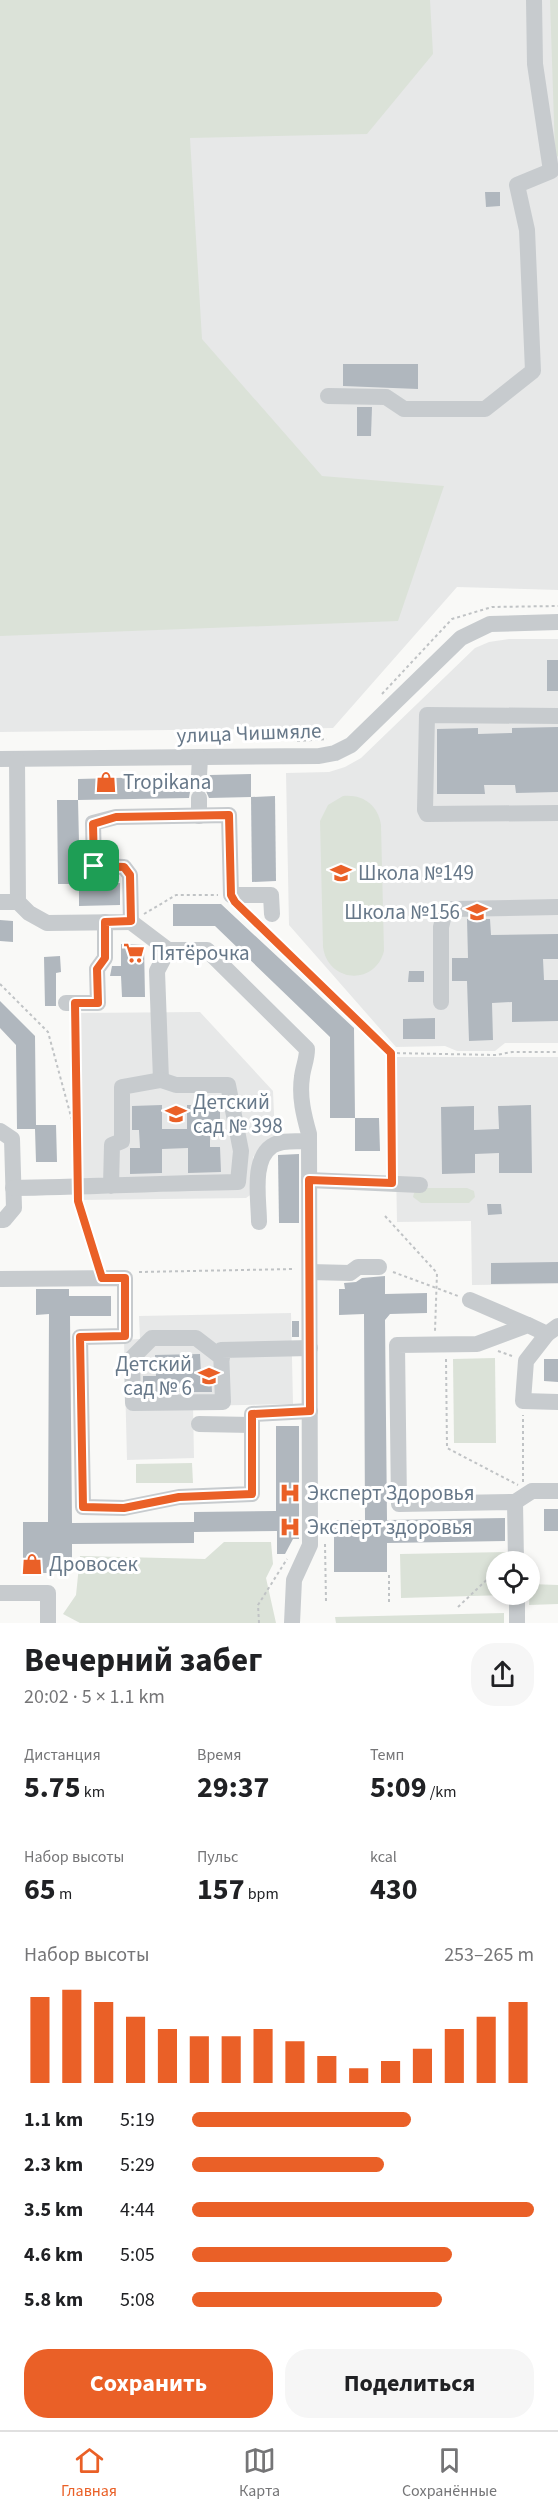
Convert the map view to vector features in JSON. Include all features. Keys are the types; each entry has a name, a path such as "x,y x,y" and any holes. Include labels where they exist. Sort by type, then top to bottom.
{"street":[{"path":"328,396 386,397 404,409 485,409 533,371 527,230 517,185 551,171 535,64 534,0"},
{"name":"улица Чишмяле","path":"0,759 319,756 336,753 351,745 461,638 490,624 558,622"},
{"path":"558,716 428,715 425,810 428,814 461,816 558,813"},
{"path":"199,776 200,758"},
{"path":"17,759 18,902 29,913 47,923 131,921 168,950 207,950 307,1049 307,1063 302,1076 302,1112 309,1141 310,1545 294,1581 292,1623"},
{"path":"199,798 199,816"},
{"path":"131,921 130,875 124,867 94,866 93,824 116,817 229,815 231,895 271,895 272,914"},
{"path":"0,902 18,902"},
{"path":"441,1002 441,927 445,911 558,907"},
{"path":"71,1003 98,1003 97,969 105,958 105,922"},
{"path":"161,1080 157,971 168,950"},
{"path":"13,1188 78,1187 111,1186 238,1182 241,1151 228,1085 176,1085 161,1080 122,1087 122,1141 112,1145 111,1186"},
{"path":"0,1131 12,1139 14,1208 4,1220 0,1220"},
{"path":"259,1222 259,1178 262,1156 272,1145 280,1142 309,1141"},
{"path":"309,1180 420,1185"},
{"path":"310,1270 350,1273 358,1267 379,1267"},
{"path":"0,1279 125,1278 125,1336 80,1337 83,1507 124,1508 179,1497 252,1494 252,1414 310,1411"},
{"path":"470,1300 528,1324 552,1330 526,1361 524,1401 558,1402"},
{"path":"528,1324 477,1344 397,1345 399,1504 515,1502 532,1491 558,1491"},
{"path":"222,1358 196,1338 152,1338 132,1358 133,1404 223,1402 222,1358 221,1350 310,1348"},
{"path":"199,1424 252,1425"},
{"path":"515,1502 516,1551"},
{"path":"0,1593 48,1593 48,1623"},
{"path":"517,1605 517,1623"}],"path":[{"path":"377,700 452,619 492,607 558,606"},
{"path":"296,741 330,739"},
{"path":"131,921 176,896 231,895 235,902 391,1053 496,1055 512,1052 558,1052"},
{"path":"0,984 48,1032 77,1138"},
{"path":"71,1003 78,1201 102,1278"},
{"path":"391,1053 392,1183"},
{"path":"385,1216 437,1273 447,1448 523,1487 524,1401"},
{"path":"379,1267 470,1300"},
{"path":"125,1278 138,1272 310,1270"},
{"path":"477,1344 526,1361"},
{"path":"259,1623 258,1605 291,1555"},
{"path":"389,1575 389,1602"},
{"path":"458,1607 486,1580"}],"shaded area":[{"path":"0,0 558,0 558,590 457,587 333,728 0,732"},
{"path":"0,0 430,0 433,54 367,134 190,138 202,339 322,476 444,486 398,621 0,636"},
{"path":"550,0 558,0 558,157 555,153"},
{"path":"509,639 558,639 558,1043 505,1043 495,1051 457,1051 445,1046 396,1047 289,925 286,773 329,772 345,767 361,758 475,648 489,642"},
{"path":"343,796 357,797 368,802 377,812 381,825 384,951 379,962 371,970 362,975 352,976 333,968 323,947 320,821 328,805"},
{"name":"Детский сад № 398","path":"200,1012 273,1091 275,1137 253,1157 253,1193 246,1198 79,1200 77,1013"},
{"path":"394,1057 558,1057 558,1284 472,1285 471,1221 397,1222"},
{"path":"419,1188 467,1188 474,1191 475,1197 469,1203 421,1203 413,1197"},
{"name":"Детский сад № 6","path":"291,1313 293,1404 193,1406 194,1458 127,1460 124,1340 140,1339 139,1316"},
{"path":"495,1358 496,1443 454,1443 453,1359"},
{"path":"192,1463 193,1483 136,1483 136,1464"},
{"path":"224,1542 271,1542 273,1564 266,1578 276,1623 80,1623 63,1614 76,1595 80,1556 205,1559"},
{"path":"486,1552 486,1596 401,1598 400,1554"},
{"path":"540,1584 558,1585 558,1604 540,1605"},
{"path":"504,1613 504,1623 336,1623 335,1617"}],"building":[{"path":"485,192 500,192 500,206 486,207"},
{"path":"343,364 418,364 418,389 343,386"},
{"path":"357,407 372,407 371,436 357,436"},
{"path":"547,660 558,660 558,691 547,691"},
{"path":"558,727 558,792 516,793 515,785 484,785 485,794 437,794 437,729 478,728 478,734 512,733 512,728"},
{"path":"251,774 251,797 209,798 205,789 198,788 190,792 189,798 78,800 78,779 189,776 193,784 199,786 207,782 210,775"},
{"path":"275,796 276,881 252,882 251,797"},
{"path":"57,800 78,800 80,884 120,883 120,905 79,906 79,884 58,884"},
{"path":"173,904 221,904 354,1028 355,1118 330,1118 330,1037 215,926 173,926"},
{"path":"467,919 490,919 491,935 558,934 558,959 543,959 544,980 558,980 558,1021 512,1022 512,1002 492,1003 493,1040 469,1041 467,981 452,981 452,958 468,958"},
{"path":"0,920 13,921 13,942 0,941"},
{"path":"121,944 144,945 145,997 122,997 121,976 110,976 112,966 121,966"},
{"path":"60,956 61,972 56,973 56,1006 45,1006 44,957"},
{"path":"409,971 424,971 424,982 408,982"},
{"path":"0,1001 35,1036 36,1125 56,1125 57,1162 36,1162 35,1129 17,1129 16,1045 0,1028"},
{"path":"435,1018 435,1039 403,1039 403,1019"},
{"path":"162,1105 162,1129 187,1129 187,1105 220,1105 220,1129 210,1130 210,1147 220,1147 221,1172 188,1173 188,1148 162,1149 162,1173 130,1174 130,1148 140,1148 139,1130 132,1130 132,1106"},
{"path":"531,1105 532,1173 499,1173 499,1153 475,1154 475,1173 442,1174 441,1107 474,1106 474,1130 499,1129 498,1106"},
{"path":"355,1118 379,1118 380,1151 355,1151"},
{"path":"299,1154 299,1223 279,1223 278,1155"},
{"path":"487,1204 501,1204 502,1214 488,1215"},
{"path":"558,1262 558,1283 491,1284 491,1263"},
{"path":"385,1276 385,1294 427,1293 427,1313 390,1314 385,1320 387,1520 505,1518 505,1541 387,1543 387,1572 334,1572 334,1520 365,1520 364,1314 339,1315 339,1289 345,1289 344,1283 356,1282 362,1278"},
{"path":"36,1289 69,1289 69,1296 111,1296 111,1316 70,1316 72,1523 194,1522 194,1512 276,1511 276,1426 299,1426 299,1539 293,1539 285,1554 277,1554 277,1531 194,1532 194,1543 72,1544 72,1573 23,1573 23,1522 48,1522 49,1314 36,1315"},
{"path":"292,1321 299,1321 299,1337 292,1337"},
{"path":"200,1354 201,1373 211,1373 212,1392 143,1392 143,1376 156,1376 155,1355"},
{"path":"544,1359 558,1359 558,1382 544,1381"},
{"path":"544,1509 558,1509 558,1531 544,1531"}],"place":[{"name":"Tropikana","path":"106,782"},
{"name":"Школа №149","path":"341,873"},
{"name":"Школа №156","path":"477,912"},
{"name":"Пятёрочка","path":"134,953"},
{"name":"Детский сад № 398","path":"176,1114"},
{"name":"Детский сад № 6","path":"209,1376"},
{"name":"Эксперт Здоровья","path":"290,1493"},
{"name":"Эксперт здоровья","path":"290,1527"},
{"name":"Дровосек","path":"32,1564"}],"route":[{"path":"229,815 231,895 235,902 391,1053 392,1183 309,1180 310,1411 252,1414 252,1494 179,1497 124,1508 83,1507 80,1337 125,1336 125,1278 102,1278 78,1201 75,1003 98,1003 97,969 105,958 105,922 131,921 130,875 124,867 94,866 93,824 116,817 229,815"}]}
